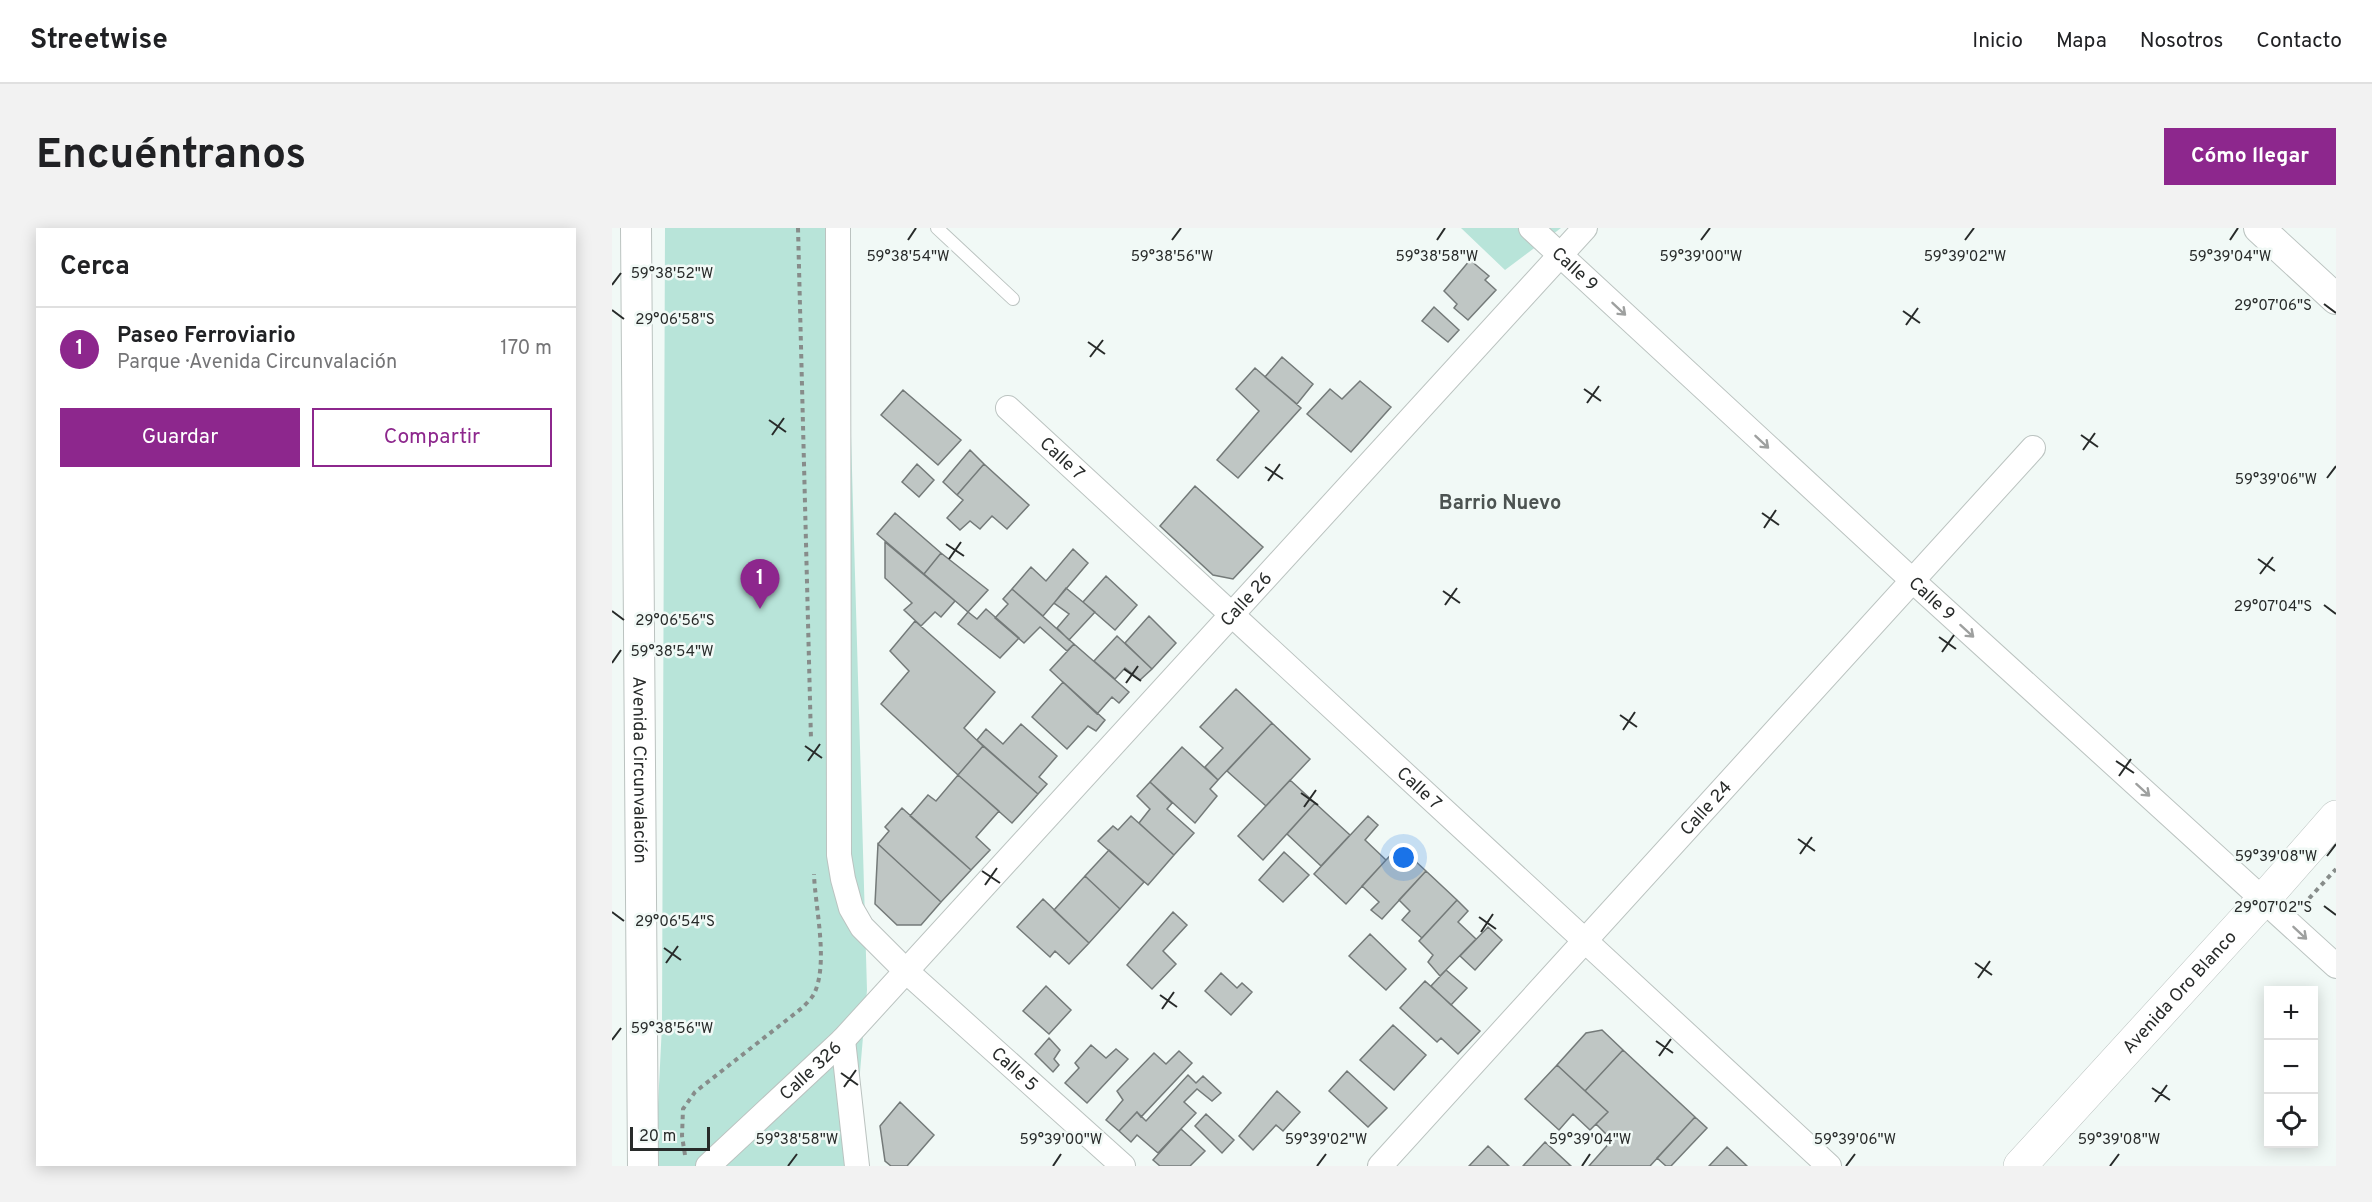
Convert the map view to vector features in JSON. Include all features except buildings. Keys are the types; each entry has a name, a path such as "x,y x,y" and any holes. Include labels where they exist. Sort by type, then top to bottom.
{"highway":[{"name":"Avenida Oro Blanco","path":"2020,1166 2264,900 2336,817"}],"street":[{"name":"Avenida Circunvalación","path":"636,228 643,1166"},
{"path":"838,228 839,855 851,908 862,927 906,971"},
{"name":"Calle 9","path":"1531,228 1913,581 2336,966"},
{"name":"Calle 26","path":"906,971 1233,616 1585,228"},
{"path":"2259,228 2336,299"},
{"name":"Calle 7","path":"1008,408 1829,1166"},
{"name":"Calle 24","path":"1380,1166 2033,448"},
{"name":"Calle 326","path":"708,1166 843,1040 906,971"},
{"name":"Calle 5","path":"906,971 1123,1166"},
{"path":"843,1040 857,1166"}],"lane":[{"path":"937,228 1013,299"}],"path":[{"path":"798,228 811,748"},
{"path":"686,1166 682,1136 683,1109 695,1092 802,1008 814,994 819,977 820,937 814,867"}],"green space":[{"path":"665,228 845,228 867,990 852,1166 655,1166 662,1025"},
{"path":"1461,228 1561,228 1505,270"}],"place":[{"name":"Paseo Ferroviario","path":"760,609"}],"district":[{"name":"Barrio Nuevo","path":"1500,502"}]}
